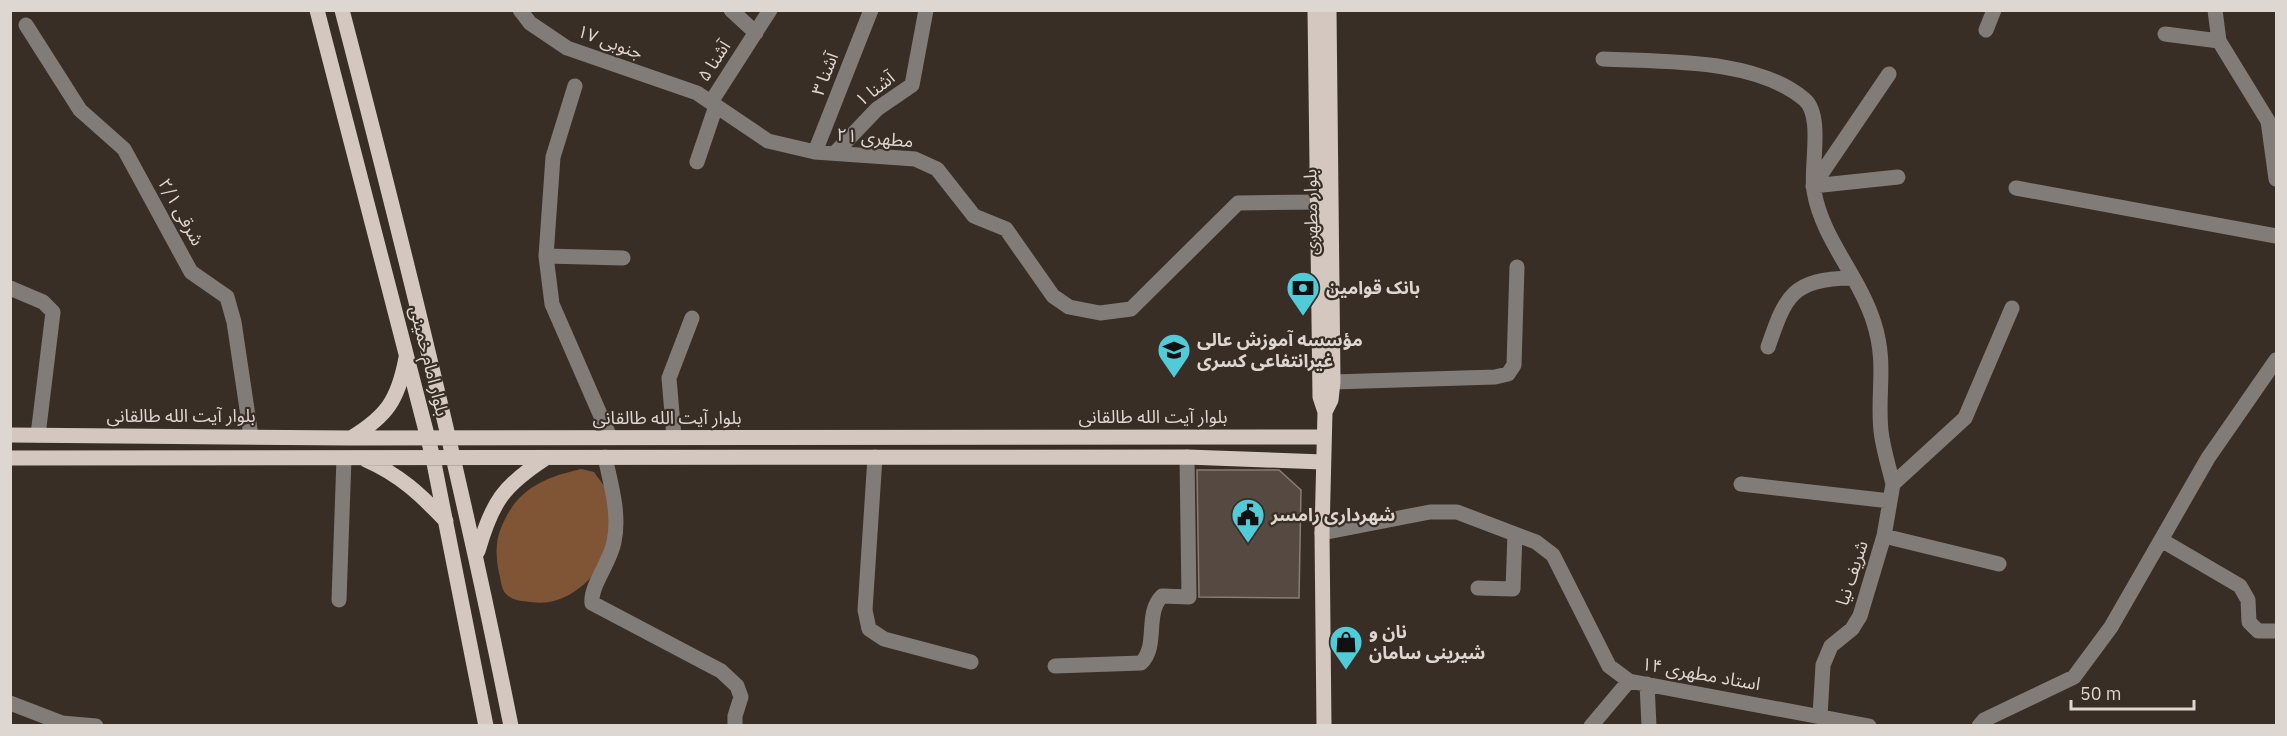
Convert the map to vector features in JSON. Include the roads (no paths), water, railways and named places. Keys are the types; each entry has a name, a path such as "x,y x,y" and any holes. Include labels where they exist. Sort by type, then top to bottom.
{"main road":[{"name":"بلوار امام خمینی","path":"317,10 433,458 486,726"},
{"name":"بلوار امام خمینی","path":"342,10 455,458 477,554 511,726"},
{"name":"بلوار مطهری","path":"1315,10 1317,202 1332,382 1330,400 1325,412 1323,462 1324,726"},
{"name":"بلوار مطهری","path":"1325,412 1320,397 1326,323 1329,10"},
{"path":"362,182 386,178"},
{"path":"350,438 376,423 392,404 401,384 407,352"},
{"name":"بلوار آیت الله طالقانی","path":"10,435 350,438 1324,437"},
{"path":"740,437 741,457"},
{"path":"10,458 1187,457 1323,462"},
{"path":"360,458 393,472 422,496 447,522"},
{"path":"477,554 486,522 501,494 520,475 547,458"}],"street":[{"name":"جنوبی ۱۷","path":"520,10 530,23 567,48 697,93"},
{"path":"731,10 756,33"},
{"name":"آشنا ۵","path":"697,162 714,104 770,10"},
{"name":"آشنا ۳","path":"815,152 871,10"},
{"name":"آشنا ۱","path":"835,153 877,109 912,85 926,10"},
{"path":"1986,30 1994,10"},
{"path":"2215,10 2219,40 2268,121 2277,179"},
{"name":"شرقی ۲/۱","path":"26,25 80,110 124,149 192,272 227,297 234,322 251,436"},
{"path":"2165,34 2219,40"},
{"path":"1603,59 1720,64 1789,90 1806,100 1814,116 1813,186 1817,208 1874,321 1882,357 1881,430 1893,484 1965,418 2012,308"},
{"path":"1813,186 1889,74"},
{"path":"575,86 553,157 546,256 552,304 610,437"},
{"name":"مطهری ۲۱","path":"697,93 768,141 815,152 915,159 937,170 974,216 1006,229 1053,296 1069,307 1100,313 1131,309 1238,203 1317,202"},
{"path":"1813,186 1898,177"},
{"path":"2016,188 2277,236"},
{"path":"546,256 623,258"},
{"path":"1332,382 1495,377 1508,374 1514,365 1517,267"},
{"path":"1768,347 1782,307 1788,298 1815,282 1852,278"},
{"path":"10,288 44,302 53,312 38,435"},
{"path":"674,437 669,378 692,318"},
{"path":"1979,726 1984,720 2074,677 2111,627 2163,541 2208,458 2277,360"},
{"path":"605,457 616,512 614,541 607,567 591,593 592,603 721,671 737,686 741,698 735,716 735,726"},
{"path":"875,457 865,610 869,629 884,639 970,662"},
{"path":"1055,666 1141,663 1148,656 1154,605 1162,596 1189,597 1187,457"},
{"path":"339,600 344,458"},
{"path":"1741,484 1890,501"},
{"name":"شریف نیا","path":"1820,716 1823,665 1831,646 1852,629 1860,616 1884,536 1893,484"},
{"name":"استاد مطهری ۱۴","path":"1322,533 1430,512 1457,512 1536,543 1553,555 1609,666 1629,681 1869,726"},
{"path":"1478,588 1513,589 1515,534"},
{"path":"1884,536 1999,564"},
{"path":"2163,541 2240,586 2248,600 2249,622 2258,631 2277,631"},
{"path":"1591,726 1629,681"},
{"path":"1647,684 1649,726"},
{"path":"10,703 62,723 96,726"}],"place":[{"name":"بانک قوامین","path":"1303,317"},
{"name":"مؤسسه آموزش عالی غیرانتفاعی کسری","path":"1174,379"},
{"name":"شهرداری رامسر","path":"1248,544"},
{"name":"نان و شیرینی سامان","path":"1346,671"}]}
